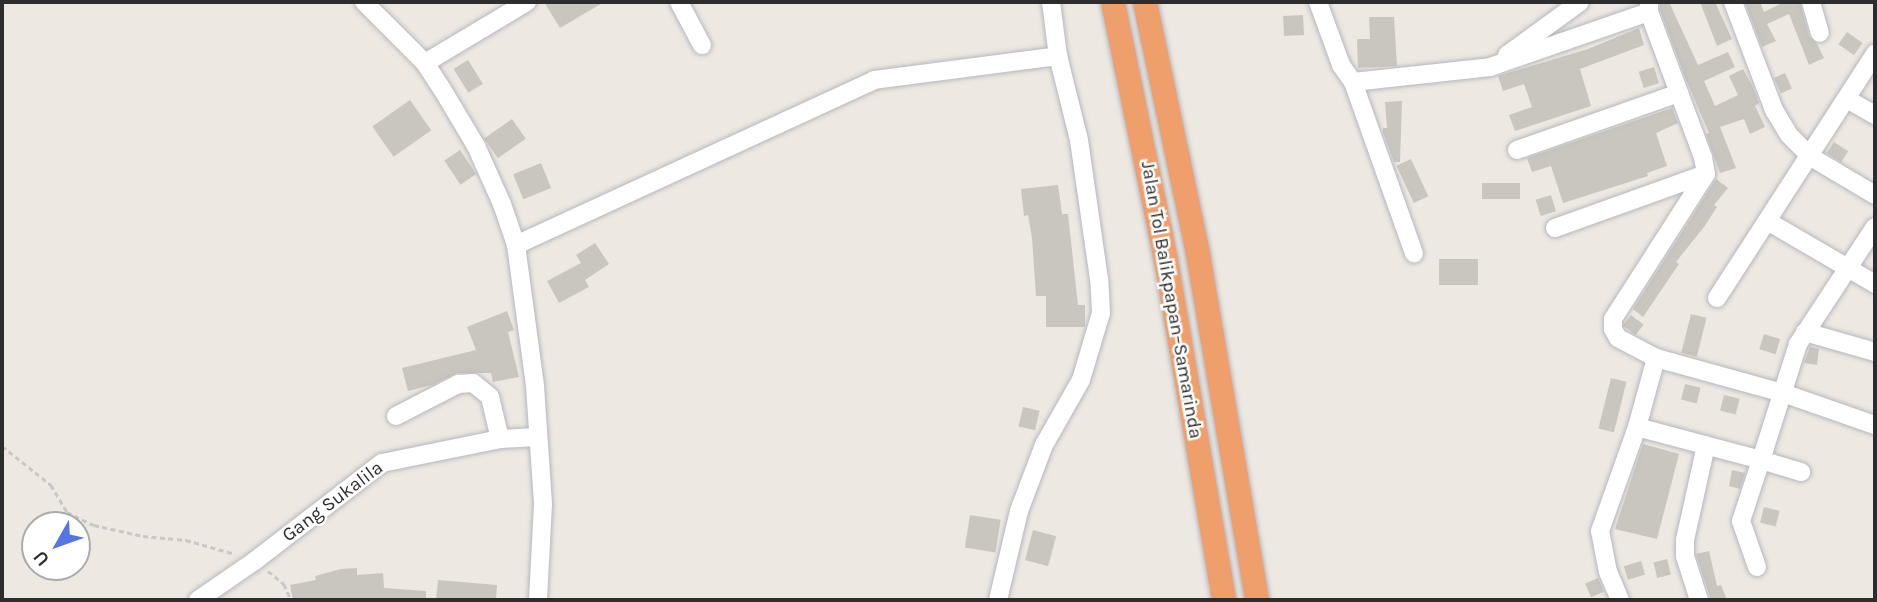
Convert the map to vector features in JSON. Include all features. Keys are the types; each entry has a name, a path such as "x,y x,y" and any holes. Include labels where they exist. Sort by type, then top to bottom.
{"highway":[{"name":"Jalan Tol Balikpapan–Samarinda","path":"1113,2 1166,260 1224,600"},
{"name":"Jalan Tol Balikpapan–Samarinda","path":"1145,2 1198,254 1257,600"}],"street":[{"path":"364,2 425,63 476,146 502,204 516,245 535,386 543,503 538,600"},
{"path":"425,63 527,2"},
{"path":"679,2 702,46"},
{"path":"998,600 1019,511 1044,445 1081,380 1101,313 1099,279 1079,141 1058,56 1051,2"},
{"path":"1318,2 1341,65 1353,82 1414,253"},
{"path":"1490,67 1580,2"},
{"path":"1732,2 1781,125 1811,157 1875,195"},
{"path":"1811,2 1821,33"},
{"path":"1353,82 1490,67 1649,7 1703,157 1706,174 1613,319 1613,330 1618,338 1656,358 1783,393 1875,425"},
{"path":"1717,298 1769,222 1875,54"},
{"path":"516,245 874,80 1058,56"},
{"path":"1517,150 1679,93"},
{"path":"1847,99 1875,115"},
{"path":"1555,228 1706,174"},
{"path":"1769,222 1875,284"},
{"path":"1757,567 1741,521 1783,393 1791,359 1805,332 1875,227"},
{"path":"1805,332 1875,352"},
{"path":"1620,600 1608,572 1600,531 1637,427 1656,358"},
{"path":"396,416 458,384 472,383 490,397 500,439"},
{"path":"1637,427 1801,472"},
{"name":"Gang Sukalila","path":"198,600 256,560 382,463 500,439 538,437"},
{"path":"1699,600 1685,556 1685,540 1706,445"}],"path":[{"path":"2,446 51,485 68,512 94,525 143,536 186,540 256,560 284,584 291,600"}],"building":[{"path":"544,2 604,2 560,28"},
{"path":"1660,2 1669,2 1698,65 1728,52 1735,67 1704,81 1715,106 1738,95 1729,76 1743,69 1753,87 1759,103 1755,106 1765,127 1750,134 1744,119 1720,127 1736,168 1720,173 1706,134 1709,133 1685,77 1660,10"},
{"path":"1700,2 1715,2 1732,39 1717,46"},
{"path":"1745,2 1760,2 1764,12 1784,2 1800,2 1809,36 1817,44 1824,58 1809,65 1789,14 1767,24 1776,41 1762,47"},
{"path":"1303,15 1304,35 1284,36 1283,16"},
{"path":"1369,17 1394,17 1397,66 1358,68 1357,39 1370,39"},
{"path":"1639,28 1644,45 1580,69 1591,106 1515,131 1509,115 1532,107 1524,84 1503,91 1498,76 1588,49"},
{"path":"1847,32 1863,43 1854,55 1838,44"},
{"path":"468,60 483,84 468,93 454,69"},
{"path":"1654,67 1659,83 1644,88 1639,72"},
{"path":"1785,73 1792,89 1781,93 1774,78"},
{"path":"410,100 431,130 394,157 372,126"},
{"path":"1402,101 1400,162 1394,162 1383,132 1383,128 1387,128 1385,102"},
{"path":"1672,108 1678,123 1656,133 1667,166 1647,173 1648,176 1563,203 1551,166 1532,172 1527,158"},
{"path":"512,119 526,139 498,158 484,139"},
{"path":"1834,142 1848,151 1841,162 1827,153"},
{"path":"460,150 476,174 460,185 444,161"},
{"path":"1411,159 1428,196 1414,203 1396,166"},
{"path":"541,163 551,188 523,199 513,174"},
{"path":"1716,179 1728,188 1714,205 1717,207 1704,227 1676,262 1679,264 1643,317 1633,309"},
{"path":"1482,183 1520,183 1520,199 1482,199"},
{"path":"1058,185 1062,214 1068,214 1078,305 1085,305 1085,327 1046,327 1046,296 1036,296 1032,238 1028,215 1024,216 1021,189"},
{"path":"1551,195 1556,211 1541,216 1536,200"},
{"path":"595,243 609,264 585,280 589,287 559,303 547,281 581,263 576,255"},
{"path":"1439,259 1478,259 1478,285 1439,285"},
{"path":"507,311 514,330 508,332 519,377 493,382 491,373 457,373 432,385 408,391 402,368 476,350 467,327"},
{"path":"1691,314 1707,318 1697,357 1681,353"},
{"path":"1631,315 1644,325 1636,335 1623,325"},
{"path":"1764,334 1780,339 1776,354 1759,349"},
{"path":"1810,347 1819,349 1817,365 1804,363"},
{"path":"1611,378 1627,382 1614,432 1598,428"},
{"path":"1685,384 1701,388 1697,403 1681,400"},
{"path":"1724,395 1740,399 1736,414 1720,411"},
{"path":"1023,407 1040,411 1035,430 1019,426"},
{"path":"1643,444 1679,454 1657,539 1615,529"},
{"path":"1732,470 1745,473 1740,489 1729,486"},
{"path":"1764,507 1780,511 1776,526 1760,523"},
{"path":"970,515 1001,520 995,552 965,548"},
{"path":"1033,530 1056,536 1048,566 1025,560"},
{"path":"1709,551 1717,586 1721,585 1727,600 1711,600 1696,554"},
{"path":"1667,559 1671,575 1657,578 1653,562"},
{"path":"1641,561 1645,574 1628,580 1624,566"},
{"path":"357,568 357,575 383,573 384,588 426,591 426,600 293,600 290,585 316,580 315,576 341,569"},
{"path":"1598,578 1604,592 1591,597 1585,583"},
{"path":"438,580 497,585 496,600 436,600"}]}
